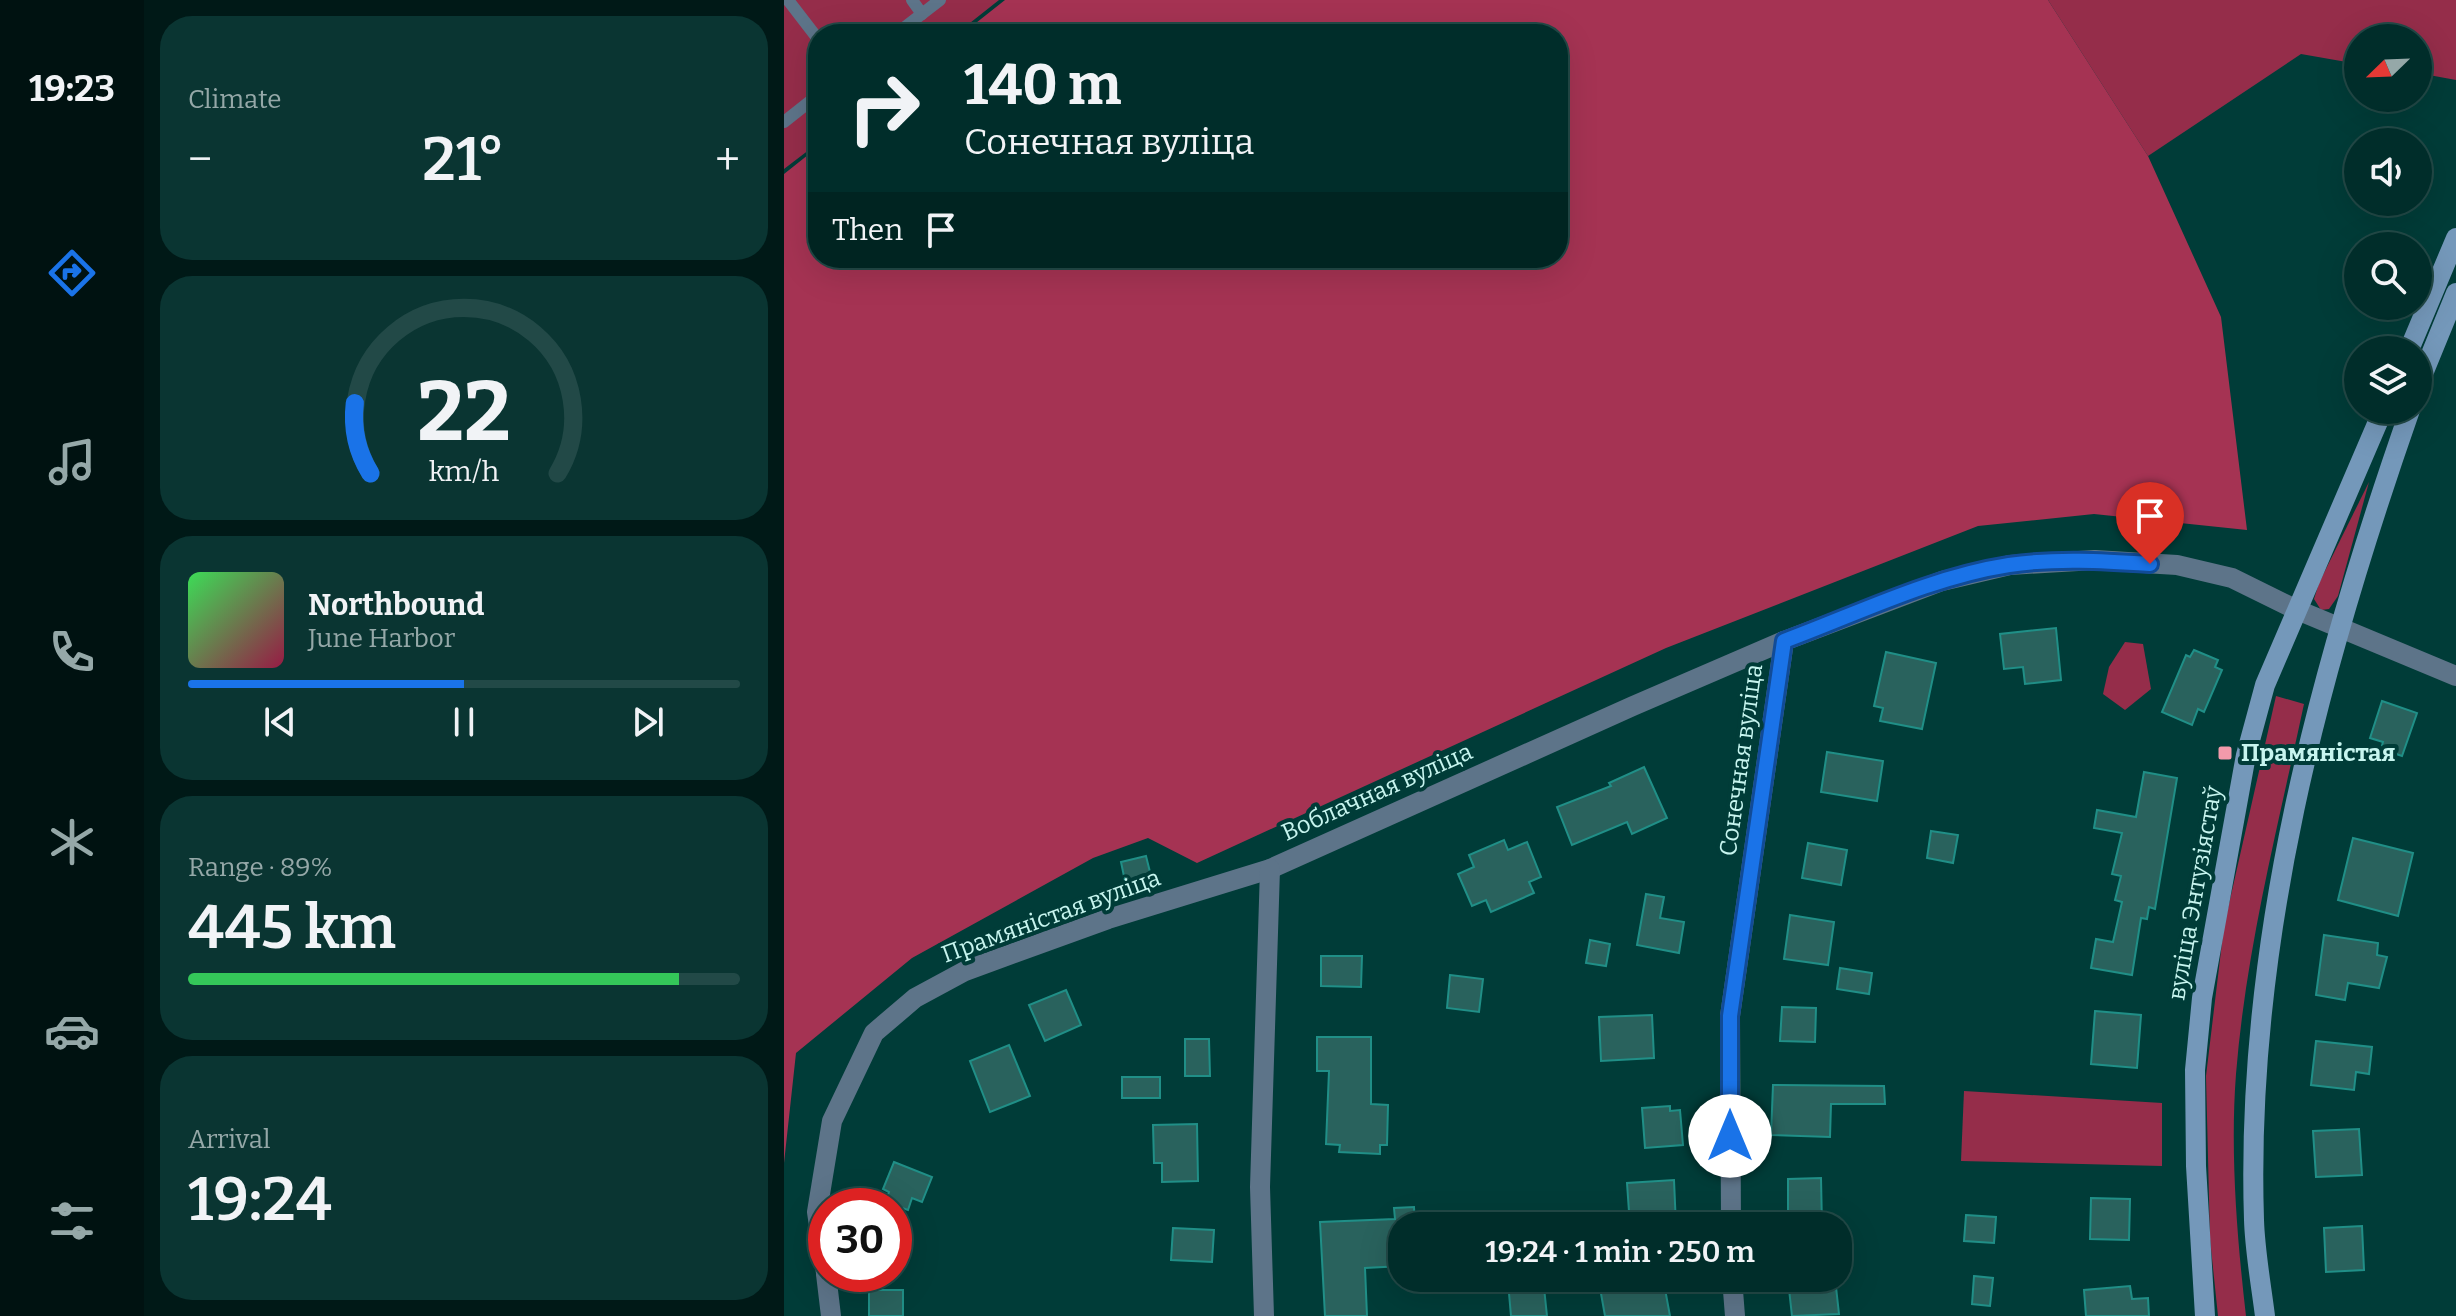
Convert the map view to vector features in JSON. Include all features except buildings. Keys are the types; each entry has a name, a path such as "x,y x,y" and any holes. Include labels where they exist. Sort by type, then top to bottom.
{"street":[{"path":"2415,336 2456,238"},
{"path":"2432,352 2456,293"},
{"name":"вуліца Энтузіястаў","path":"2205,1316 2195,1134 2195,1070 2202,998 2246,755 2265,685 2295,609 2377,424"},
{"path":"2265,1316 2254,1224 2253,1129 2266,974 2286,842 2341,629 2382,489 2405,424"},
{"name":"Сонечная вуліца","path":"1731,1212 1730,1016 1784,641 1942,581 2010,565 2095,560 2177,565 2232,578 2295,609 2456,676"},
{"name":"Воблачная вуліца","path":"1264,1316 1260,1187 1270,869 1784,641"},
{"name":"Прамяністая вуліца","path":"821,1188 832,1121 874,1033 915,998 965,971 1108,919 1270,869"},
{"name":"Прамяністая вуліца","path":"828,1292 831,1316"},
{"path":"1733,1292 1735,1316"}],"lane":[{"path":"788,0 808,26"},
{"path":"912,0 922,14"},
{"path":"909,24 940,0"},
{"path":"784,122 808,103"}],"shaded area":[{"path":"784,0 999,0 969,24 808,24 808,151 784,169"},
{"path":"1005,0 2048,0 2148,156 2221,317 2247,530 2094,514 1978,526 1666,648 1197,863 1148,838 1093,858 912,958 796,1053 784,1163 784,174 808,155 808,268 1568,268 1568,24 975,24"},
{"path":"2048,0 2456,0 2456,80 2432,76 2432,24 2344,24 2344,62 2301,54 2148,156"},
{"path":"2369,482 2338,596 2329,609 2321,610 2314,599 2319,583"},
{"path":"2125,642 2143,644 2151,689 2125,710 2103,694 2109,667"},
{"path":"2276,696 2304,704 2255,934 2236,1074 2235,1195 2246,1316 2218,1316 2210,1239 2206,1076 2224,926"},
{"path":"1964,1091 2162,1103 2162,1166 1961,1161"}],"place":[{"name":"Прамяністая","path":"2225,753"}],"route":[{"path":"1730,1136 1730,1016 1784,641 1942,581 2010,565 2095,560 2150,564"}]}
